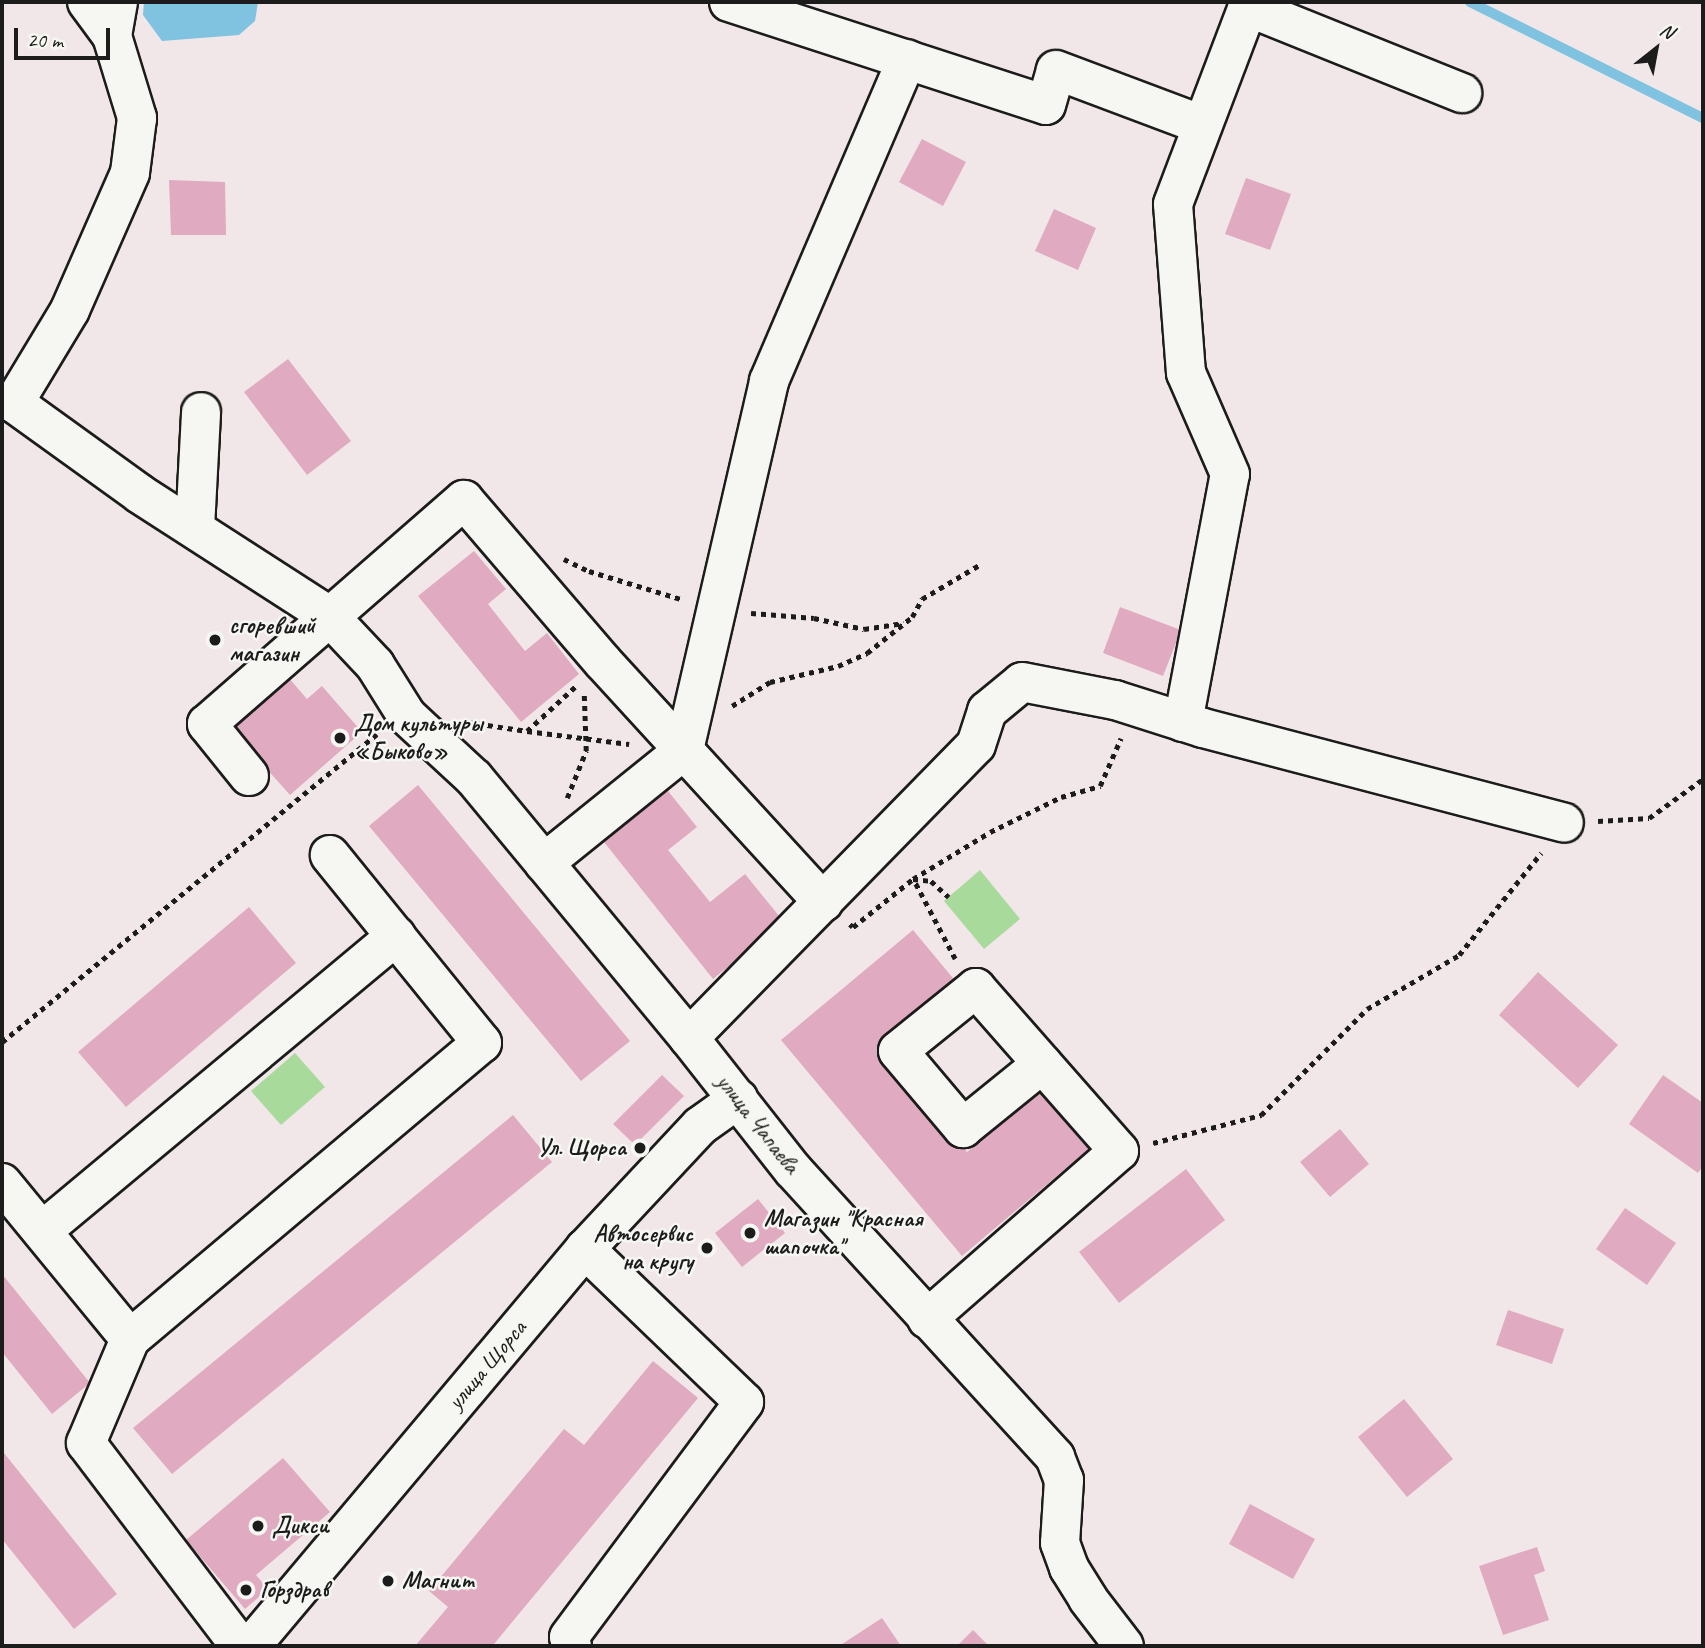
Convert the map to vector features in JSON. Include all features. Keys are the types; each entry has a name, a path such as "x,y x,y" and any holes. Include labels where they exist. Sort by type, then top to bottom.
{"street":[{"path":"87,2 115,19"},
{"path":"729,2 1046,105 1056,70 1202,125"},
{"path":"1183,722 1230,474 1186,373 1173,204 1248,6 1462,93"},
{"name":"улица Чапаева","path":"115,19 137,118 131,173 70,310 13,403 139,494 329,616 375,665 404,712 474,778 689,1038 793,1170 1055,1457 1063,1471 1066,1493 1060,1518 1060,1543 1069,1568 1088,1600 1124,1646"},
{"path":"544,863 684,750 769,381 907,60"},
{"path":"195,528 201,412"},
{"path":"249,776 207,724 464,500 684,750 823,902"},
{"path":"689,1038 976,745 987,711 1021,682 1135,706 1183,722 1564,823"},
{"path":"240,1646 86,1443 130,1339 482,1043 330,855"},
{"path":"42,1231 396,936"},
{"path":"927,1319 1119,1152 1042,1063 976,988 898,1051 963,1128 1042,1063"},
{"name":"улица Щорса","path":"251,1646 585,1249 700,1126 738,1099"},
{"path":"2,1183 130,1339"},
{"path":"572,1646 569,1637 744,1402 585,1249"}],"path":[{"path":"730,708 738,699 770,682 838,666 867,653 912,617 922,599 981,564"},
{"path":"527,731 583,680 586,751 566,799"},
{"path":"823,902 853,927 913,879 990,832 1062,797 1100,786 1135,706"},
{"path":"2,1042 404,712"},
{"path":"459,720 631,744"},
{"path":"1119,1152 1261,1115 1367,1009 1459,955 1564,823 1649,818 1703,779"},
{"path":"913,879 931,881 948,897"},
{"path":"913,879 972,991"}],"green space":[{"path":"980,870 1020,919 984,949 944,901"},
{"path":"295,1053 325,1087 281,1125 251,1091"}],"water":[{"path":"144,2 258,2 255,21 239,35 162,41 143,15"}],"building":[{"path":"922,139 966,162 943,206 899,182"},
{"path":"1246,178 1291,194 1270,250 1225,234"},
{"path":"169,180 225,182 226,235 171,235"},
{"path":"1054,209 1096,228 1078,270 1035,251"},
{"path":"288,359 351,441 307,475 244,392"},
{"path":"474,551 506,589 488,604 525,651 547,633 579,674 521,722 418,596"},
{"path":"1120,607 1181,630 1163,676 1103,653"},
{"path":"288,677 307,699 322,686 362,732 290,795 230,728"},
{"path":"418,785 630,1041 581,1081 369,826"},
{"path":"664,786 697,827 668,850 710,902 745,874 784,922 713,979 600,837"},
{"path":"249,907 296,963 126,1107 78,1052"},
{"path":"913,930 957,983 880,1048 967,1152 1048,1084 1097,1142 962,1256 781,1040"},
{"path":"1538,972 1618,1045 1578,1088 1499,1015"},
{"path":"662,1075 684,1096 635,1145 613,1124"},
{"path":"1663,1075 1703,1103 1703,1166 1698,1173 1629,1124"},
{"path":"513,1115 552,1162 172,1474 133,1428"},
{"path":"1340,1129 1369,1164 1330,1197 1300,1162"},
{"path":"1186,1169 1225,1220 1119,1303 1079,1252"},
{"name":"Магазин \"Красная шапочка\"","path":"758,1199 785,1233 742,1267 715,1233"},
{"path":"1625,1208 1676,1243 1647,1285 1596,1249"},
{"path":"2,1274 90,1383 52,1414 2,1352"},
{"path":"1508,1310 1564,1329 1552,1364 1496,1345"},
{"path":"653,1361 698,1398 494,1644 497,1646 415,1646 448,1607 429,1591 564,1429 584,1445"},
{"path":"1404,1399 1453,1459 1407,1497 1358,1437"},
{"path":"4,1453 117,1594 74,1629 2,1539"},
{"name":"Дикси","path":"283,1458 330,1512 256,1575 268,1589 245,1609 186,1540"},
{"path":"1250,1504 1315,1539 1293,1579 1229,1544"},
{"path":"1537,1547 1545,1571 1534,1575 1549,1620 1503,1635 1479,1566"},
{"path":"882,1618 901,1646 839,1646"},
{"path":"973,1630 989,1646 957,1646"}],"waterway":[{"path":"1470,2 1703,118"}],"place":[{"name":"сгоревший магазин","path":"215,640"},
{"name":"Дом культуры «Быково»","path":"340,738"},
{"name":"Ул. Щорса","path":"640,1148"},
{"name":"Магазин \"Красная шапочка\"","path":"750,1233"},
{"name":"Автосервис на кругу","path":"707,1248"},
{"name":"Дикси","path":"258,1526"},
{"name":"Магнит","path":"388,1581"},
{"name":"Горздрав","path":"246,1590"}]}
